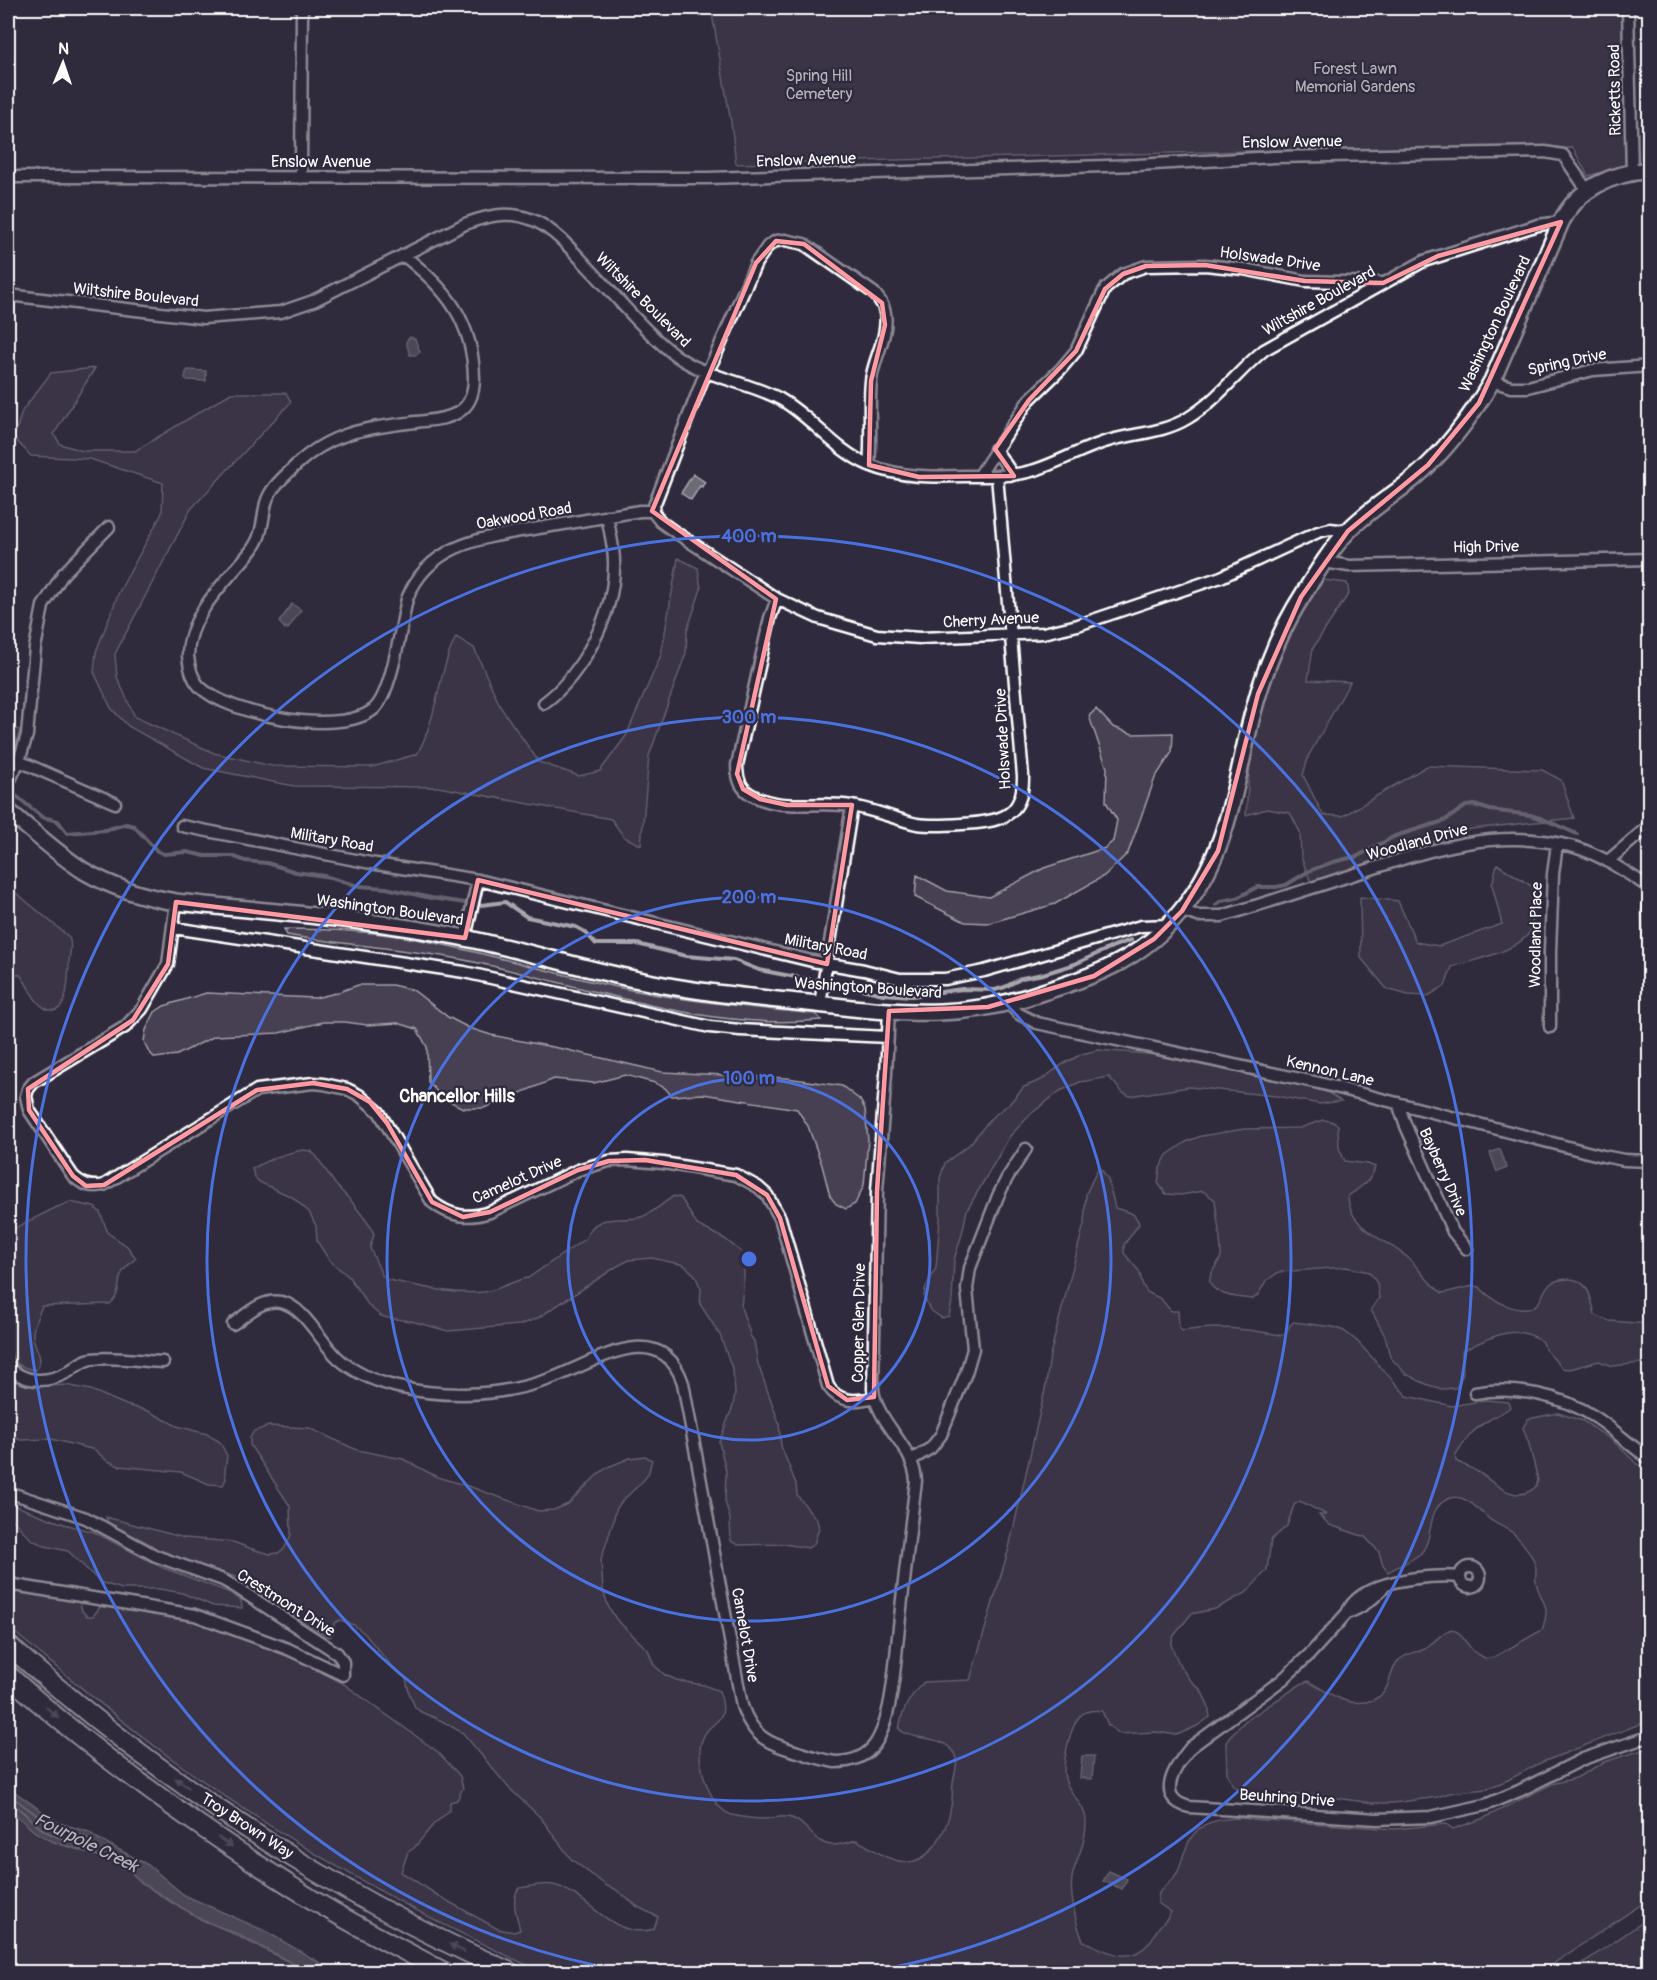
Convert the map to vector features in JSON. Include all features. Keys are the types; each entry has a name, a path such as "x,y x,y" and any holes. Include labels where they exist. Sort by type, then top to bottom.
{"main road":[{"name":"Troy Brown Way","path":"8,1645 67,1697 180,1783 250,1830 327,1878 397,1917 510,1972"},
{"name":"Troy Brown Way","path":"8,1675 119,1766 199,1825 306,1896 444,1972"}],"street":[{"path":"301,178 302,8"},
{"name":"Ricketts Road","path":"1628,8 1632,172"},
{"name":"Enslow Avenue","path":"8,177 708,178 1145,165 1274,157 1545,152 1563,155 1587,190"},
{"name":"Washington Boulevard","path":"8,811 69,860 100,879 137,894 176,902 374,924 465,938 667,986 889,1011 961,1011 1008,1003 1112,968 1154,939 1169,925 1182,910 1211,866 1225,832 1252,716 1272,656 1301,597 1324,562 1348,531 1416,476 1443,449 1479,403 1492,381 1561,222 1571,205 1587,190 1608,178 1650,170"},
{"name":"Wiltshire Boulevard","path":"8,295 188,316 262,315 296,309 482,217 498,214 526,217 549,228 560,237 669,351 694,368 759,389 788,404 842,449 869,465 887,472 911,476 997,476 1013,475 1051,464 1107,441 1170,427 1186,419 1217,396 1264,350 1383,283 1438,256 1538,225 1561,222"},
{"path":"652,511 707,373 761,253 776,241 804,243 874,292 882,303 885,313 883,335 871,381 872,441 869,465"},
{"name":"Oakwood Road","path":"403,255 446,294 465,327 471,346 473,368 471,398 462,410 445,418 372,428 333,438 303,458 280,481 267,500 258,540 210,599 195,626 190,641 189,665 192,677 198,685 220,699 253,713 271,717 325,721 355,718 367,714 375,707 387,687 411,588 418,577 436,559 473,541 607,516 652,511"},
{"name":"Holswade Drive","path":"979,476 1029,400 1076,351 1105,289 1114,280 1134,269 1159,265 1223,266 1305,281 1383,283"},
{"name":"Spring Drive","path":"1492,381 1511,387 1528,387 1593,370 1650,366"},
{"path":"995,449 1013,475"},
{"name":"Holswade Drive","path":"777,599 738,755 736,774 738,782 750,794 788,805 852,806 905,821 938,825 991,822 1003,818 1012,812 1021,796 1023,776 997,476"},
{"name":"Cherry Avenue","path":"652,511 661,522 675,532 777,599 818,618 877,635 920,638 1043,633 1078,625 1237,571 1318,532 1330,529 1348,531"},
{"path":"544,703 559,691 580,663 595,639 607,609 615,566 607,516"},
{"path":"8,784 19,761 27,735 35,648 43,606 63,574 109,527"},
{"name":"High Drive","path":"1324,562 1349,566 1650,559"},
{"path":"19,761 115,803"},
{"path":"820,1004 852,806"},
{"path":"1608,861 1650,825"},
{"name":"Military Road","path":"182,826 376,864 478,880 900,979 945,979 984,972 1141,926 1169,925"},
{"name":"Woodland Drive","path":"1182,910 1198,916 1222,916 1414,855 1465,842 1514,840 1557,844 1581,850 1608,861 1650,888"},
{"name":"Woodland Place","path":"1550,1027 1549,973 1553,874 1557,844"},
{"path":"465,938 478,880"},
{"path":"1650,900 1648,911 1650,973"},
{"name":"Camelot Drive","path":"176,902 170,954 164,973 133,1020 42,1076 28,1089 26,1102 29,1110 79,1182 95,1187 111,1181 257,1090 313,1083 335,1085 370,1102 387,1123 432,1202 440,1209 464,1217 476,1217 490,1212 578,1170 609,1161 645,1160 736,1175 758,1187 767,1195 780,1218 828,1386 838,1398 847,1400 874,1397"},
{"path":"174,928 464,972 710,1027 749,1031 888,1037"},
{"name":"Kennon Lane","path":"1008,1003 1019,1014 1037,1023 1319,1083 1603,1156 1650,1161"},
{"name":"Copper Glen Drive","path":"889,1011 877,1202 874,1397 882,1416 910,1460"},
{"name":"Bayberry Drive","path":"1398,1103 1453,1232 1467,1249"},
{"path":"910,1460 931,1448 941,1435 966,1373 973,1349 967,1289 970,1268 998,1196 1026,1149"},
{"name":"Camelot Drive","path":"232,1324 265,1303 282,1302 294,1307 337,1357 358,1372 409,1389 445,1393 481,1393 529,1385 558,1376 627,1348 646,1348 665,1356 679,1371 683,1383 745,1714 753,1729 767,1742 825,1760 845,1762 864,1755 873,1746 884,1722 894,1666 916,1481 910,1460"},
{"path":"8,1366 15,1374 36,1380 58,1376 91,1359 163,1362"},
{"path":"1475,1394 1512,1391 1545,1396 1570,1404 1595,1416 1650,1459"},
{"name":"Crestmont Drive","path":"8,1492 86,1518 156,1556 223,1580 337,1653 343,1662 343,1675 288,1649 195,1615 8,1584"},
{"name":"Beuhring Drive","path":"1460,1577 1425,1577 1384,1586 1372,1589 1352,1603 1347,1613 1310,1654 1282,1680 1191,1747 1176,1767 1170,1786 1170,1793 1176,1802 1189,1807 1377,1819 1431,1817 1485,1805 1583,1759 1650,1736"}],"highlighted area":[{"path":"1561,222 1479,403 1428,465 1348,531 1301,597 1258,694 1218,851 1182,911 1154,939 1094,976 988,1007 889,1011 877,1191 874,1397 847,1400 828,1386 780,1218 767,1195 736,1175 645,1160 609,1161 578,1170 490,1212 463,1217 432,1202 387,1123 370,1102 347,1089 313,1083 257,1090 104,1185 86,1186 73,1176 29,1110 28,1089 133,1020 168,964 176,902 465,938 478,880 827,964 852,805 787,805 760,799 743,789 737,774 776,599 652,511 756,263 776,241 804,244 882,303 885,325 871,381 869,465 919,477 1014,476 995,449 1029,400 1076,351 1105,289 1123,274 1146,266 1205,265 1305,281 1383,283 1438,256"}],"green space":[{"name":"Spring Hill Cemetery","path":"711,8 1623,8 1628,165 1588,176 1573,148 1285,150 736,164"},
{"path":"95,368 54,434 60,444 83,451 135,451 231,393 286,393 291,402 191,509 115,654 117,677 135,717 214,753 272,766 372,767 417,754 429,726 445,666 456,637 474,648 501,708 539,762 579,776 600,771 626,736 661,655 678,558 698,568 701,589 687,631 686,653 649,756 641,845 624,837 611,819 438,787 294,786 203,768 128,726 111,708 94,672 96,652 119,592 162,513 163,483 90,459 31,456 14,438 22,411 51,373"},
{"path":"1324,580 1347,583 1349,593 1313,648 1308,680 1350,682 1309,755 1303,775 1323,815 1343,816 1427,766 1542,770 1561,780 1574,818 1471,829 1311,882 1301,857 1300,832 1290,813 1267,809 1246,815 1251,744 1279,645"},
{"path":"1096,709 1113,727 1133,734 1173,733 1172,752 1155,778 1128,853 1104,876 1055,904 989,923 965,922 915,897 917,875 947,891 989,897 1044,868 1105,848 1113,841 1117,820 1106,802 1107,768 1089,716"},
{"path":"8,728 20,730 8,770"},
{"path":"1497,864 1533,887 1531,929 1523,940 1504,950 1452,967 1445,986 1428,996 1408,995 1387,989 1361,958 1360,897 1398,901 1416,942 1439,946 1502,924 1492,885"},
{"path":"8,886 69,937 71,947 68,985 64,1001 56,1010 40,1005 20,975 8,973"},
{"path":"284,929 387,934 467,950 629,990 816,1014 821,1020 775,1022 729,1019 684,1012 459,959 287,935"},
{"path":"358,985 392,985 413,990 448,1017 469,1028 491,1035 662,1072 787,1078 842,1086 860,1100 865,1109 868,1140 864,1185 855,1204 846,1209 836,1204 830,1196 808,1126 797,1109 703,1094 672,1096 665,1088 655,1083 625,1075 594,1083 554,1079 484,1108 463,1108 443,1098 428,1082 427,1047 417,1029 398,1023 367,1025 323,1022 279,1033 215,1036 177,1055 155,1058 148,1051 144,1041 146,1030 155,1012 164,1006 206,993 315,998"},
{"path":"1098,1050 1148,1054 1312,1088 1327,1092 1341,1101 1320,1104 1276,1096 1189,1087 1130,1096 1123,1093 1109,1077 1080,1082 1060,1091 1031,1114 1010,1136 967,1210 954,1260 949,1316 942,1318 930,1310 924,1297 925,1289 936,1268 940,1219 940,1178 945,1163 970,1144 991,1118 1009,1104 1024,1087 1041,1080 1082,1054"},
{"path":"1323,1120 1338,1125 1339,1148 1345,1161 1375,1167 1368,1180 1348,1196 1354,1217 1370,1232 1407,1257 1438,1290 1443,1293 1473,1286 1480,1287 1491,1297 1507,1306 1524,1309 1537,1304 1547,1287 1555,1281 1567,1279 1580,1282 1588,1290 1595,1315 1609,1321 1649,1324 1649,1369 1642,1363 1613,1366 1599,1361 1570,1369 1562,1368 1545,1349 1543,1342 1533,1336 1513,1332 1492,1337 1462,1351 1463,1374 1456,1388 1441,1389 1406,1374 1390,1357 1385,1336 1371,1310 1379,1298 1377,1283 1369,1272 1346,1267 1279,1272 1266,1281 1253,1299 1226,1295 1214,1289 1210,1278 1221,1256 1215,1200 1203,1191 1181,1195 1166,1194 1158,1183 1160,1168 1167,1155 1186,1142 1201,1136 1244,1129 1300,1128"},
{"path":"303,1150 311,1151 317,1157 335,1184 371,1227 374,1234 370,1248 382,1275 388,1280 448,1291 484,1292 528,1278 586,1238 596,1224 602,1221 641,1217 654,1211 674,1196 681,1198 697,1225 725,1239 744,1254 741,1307 779,1423 781,1446 796,1484 797,1495 817,1520 819,1528 814,1544 808,1548 784,1544 738,1545 731,1541 730,1519 725,1501 726,1471 719,1442 733,1406 735,1393 733,1371 720,1335 700,1304 701,1289 695,1275 684,1265 652,1258 629,1260 538,1318 520,1325 448,1331 381,1316 369,1306 349,1277 329,1260 317,1241 316,1226 309,1212 292,1197 259,1182 254,1176 252,1169 258,1165"},
{"path":"1099,1166 1108,1179 1115,1208 1133,1214 1139,1224 1124,1245 1124,1253 1139,1271 1147,1292 1161,1299 1171,1311 1178,1311 1179,1327 1182,1331 1232,1328 1281,1335 1286,1334 1294,1322 1333,1327 1344,1331 1357,1341 1407,1396 1452,1406 1485,1400 1508,1402 1510,1407 1474,1431 1455,1456 1456,1461 1509,1492 1523,1494 1533,1489 1538,1482 1523,1428 1528,1419 1558,1413 1583,1421 1612,1440 1636,1463 1649,1470 1650,1605 1646,1620 1650,1639 1650,1720 1540,1763 1486,1789 1449,1793 1438,1797 1393,1803 1372,1803 1314,1795 1270,1795 1240,1790 1233,1786 1227,1773 1226,1743 1229,1737 1245,1721 1301,1684 1308,1681 1331,1695 1355,1703 1373,1700 1384,1692 1400,1659 1430,1645 1448,1630 1452,1629 1459,1633 1473,1651 1486,1659 1494,1657 1542,1630 1545,1621 1545,1604 1538,1590 1536,1568 1528,1550 1514,1534 1464,1499 1454,1497 1441,1503 1433,1517 1425,1548 1413,1559 1388,1572 1383,1566 1379,1552 1365,1537 1330,1525 1319,1515 1327,1515 1300,1501 1294,1505 1287,1526 1271,1540 1267,1570 1246,1593 1215,1609 1191,1614 1173,1637 1171,1645 1180,1666 1201,1690 1208,1705 1210,1717 1177,1735 1156,1732 1120,1734 1108,1725 1102,1711 1085,1713 1076,1721 1067,1748 1064,1776 1086,1817 1085,1836 1073,1873 1071,1888 1075,1916 1083,1941 1118,1955 1134,1954 1142,1950 1171,1912 1158,1903 1159,1893 1180,1868 1193,1835 1198,1829 1211,1822 1236,1818 1395,1829 1446,1824 1453,1829 1482,1819 1552,1784 1576,1778 1604,1762 1649,1748 1649,1899 1541,1972 542,1972 401,1902 310,1851 266,1823 157,1748 8,1627 8,1590 71,1600 80,1603 82,1611 87,1616 93,1616 101,1606 187,1619 306,1663 341,1682 438,1752 460,1776 463,1788 457,1800 450,1802 450,1810 408,1852 401,1872 498,1929 514,1932 520,1930 515,1908 516,1893 519,1888 545,1885 560,1887 572,1893 604,1917 627,1929 640,1931 654,1929 658,1917 638,1907 571,1859 541,1818 508,1787 463,1733 415,1707 406,1678 394,1669 365,1634 354,1625 340,1620 334,1623 334,1630 330,1637 327,1636 282,1609 259,1588 245,1580 161,1552 108,1523 106,1517 185,1538 233,1542 270,1554 278,1553 284,1549 291,1535 290,1506 250,1445 250,1438 254,1431 269,1426 309,1428 357,1450 403,1459 437,1477 538,1511 554,1510 568,1504 608,1467 630,1458 645,1456 652,1460 648,1474 622,1501 615,1513 601,1559 603,1590 608,1606 616,1619 648,1650 654,1665 665,1675 719,1691 723,1711 718,1721 704,1735 700,1752 706,1784 717,1804 724,1811 736,1816 794,1819 826,1844 833,1845 856,1840 892,1859 915,1861 924,1857 931,1850 946,1824 952,1803 956,1760 953,1752 945,1744 904,1733 899,1729 900,1722 907,1703 924,1682 970,1680 1009,1548 1046,1385 1050,1355 1084,1224 1086,1194"},
{"path":"70,1202 94,1207 100,1212 108,1233 127,1246 136,1258 122,1273 117,1293 110,1304 42,1306 33,1334 40,1360 36,1370 30,1369 18,1364 8,1348 8,1234 13,1229"},
{"path":"8,1377 35,1387 66,1385 91,1390 126,1405 148,1411 177,1426 207,1434 220,1442 227,1456 226,1479 223,1485 209,1484 181,1472 119,1466 106,1460 95,1450 51,1439 20,1440 8,1433"},
{"path":"8,1503 64,1524 94,1532 161,1567 228,1592 241,1600 242,1608 213,1606 182,1593 160,1589 122,1589 100,1582 68,1551 45,1546 32,1540 8,1515"},
{"path":"8,1808 35,1832 54,1842 108,1859 128,1869 142,1883 172,1903 309,1972 8,1972"},
{"path":"1649,1918 1649,1961 1636,1972 1570,1972"}],"water":[{"path":"410,337 415,339 420,352 416,355 410,355 406,342"},
{"path":"188,370 206,371 206,381 187,380 185,378"},
{"path":"693,474 705,482 691,500 681,493"},
{"path":"292,604 301,610 288,629 286,627 285,629 279,622"},
{"path":"1500,1149 1507,1168 1497,1172 1490,1153"},
{"path":"1082,1756 1094,1756 1092,1779 1080,1778"},
{"name":"Fourpole Creek","path":"8,1787 59,1823 89,1832 148,1865 184,1895 265,1931 336,1972 309,1972 235,1933 202,1920 142,1883 128,1869 108,1859 54,1842 35,1832 8,1808"},
{"path":"1109,1871 1127,1879 1122,1889 1103,1881"}],"waterway":[{"path":"10,791 42,817 58,821 67,833 105,830 126,824 134,826 157,851 164,854 187,852 205,856 232,856 245,861 267,863 358,886 386,888 465,903"},
{"path":"1216,905 1221,901 1237,898 1257,887 1286,885 1309,871 1358,856 1395,836 1444,821 1466,806 1474,805 1490,810 1530,815 1577,834"},
{"path":"481,905 505,902 527,917 576,927 585,932 596,944 637,944 686,956 734,960 759,970 817,981"},
{"path":"831,982 883,994 912,996 962,989 995,990 1022,978 1075,964 1131,940"}],"district":[{"name":"Chancellor Hills","path":"457,1096"}],"park label":[{"name":"Forest Lawn Memorial Gardens","path":"1355,78"}]}
